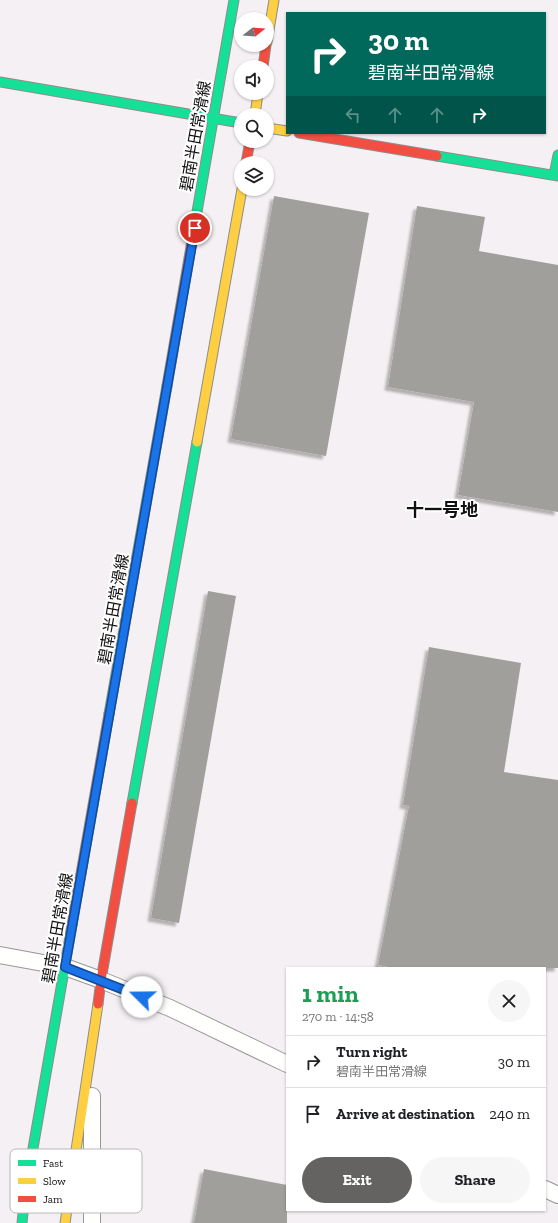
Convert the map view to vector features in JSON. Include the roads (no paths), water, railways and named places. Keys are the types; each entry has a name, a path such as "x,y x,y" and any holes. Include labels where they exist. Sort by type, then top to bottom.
{"main road":[{"name":"碧南半田常滑線","path":"33,1149 234,0"},
{"path":"272,12 274,0"},
{"path":"0,82 234,122"},
{"path":"274,129 286,131"},
{"path":"305,134 556,176 558,155"},
{"path":"77,1149 101,980 241,196"},
{"name":"碧南半田常滑線","path":"22,1223 23,1213"},
{"path":"65,1223 67,1213"}],"street":[{"path":"0,955 65,967 101,980 170,1008 286,1064"},
{"path":"92,1149 93,1043"},
{"path":"546,1189 558,1195"},
{"path":"10,1223 15,1213"},
{"path":"92,1213 92,1223"}],"district":[{"name":"十一号地","path":"442,510"}]}
